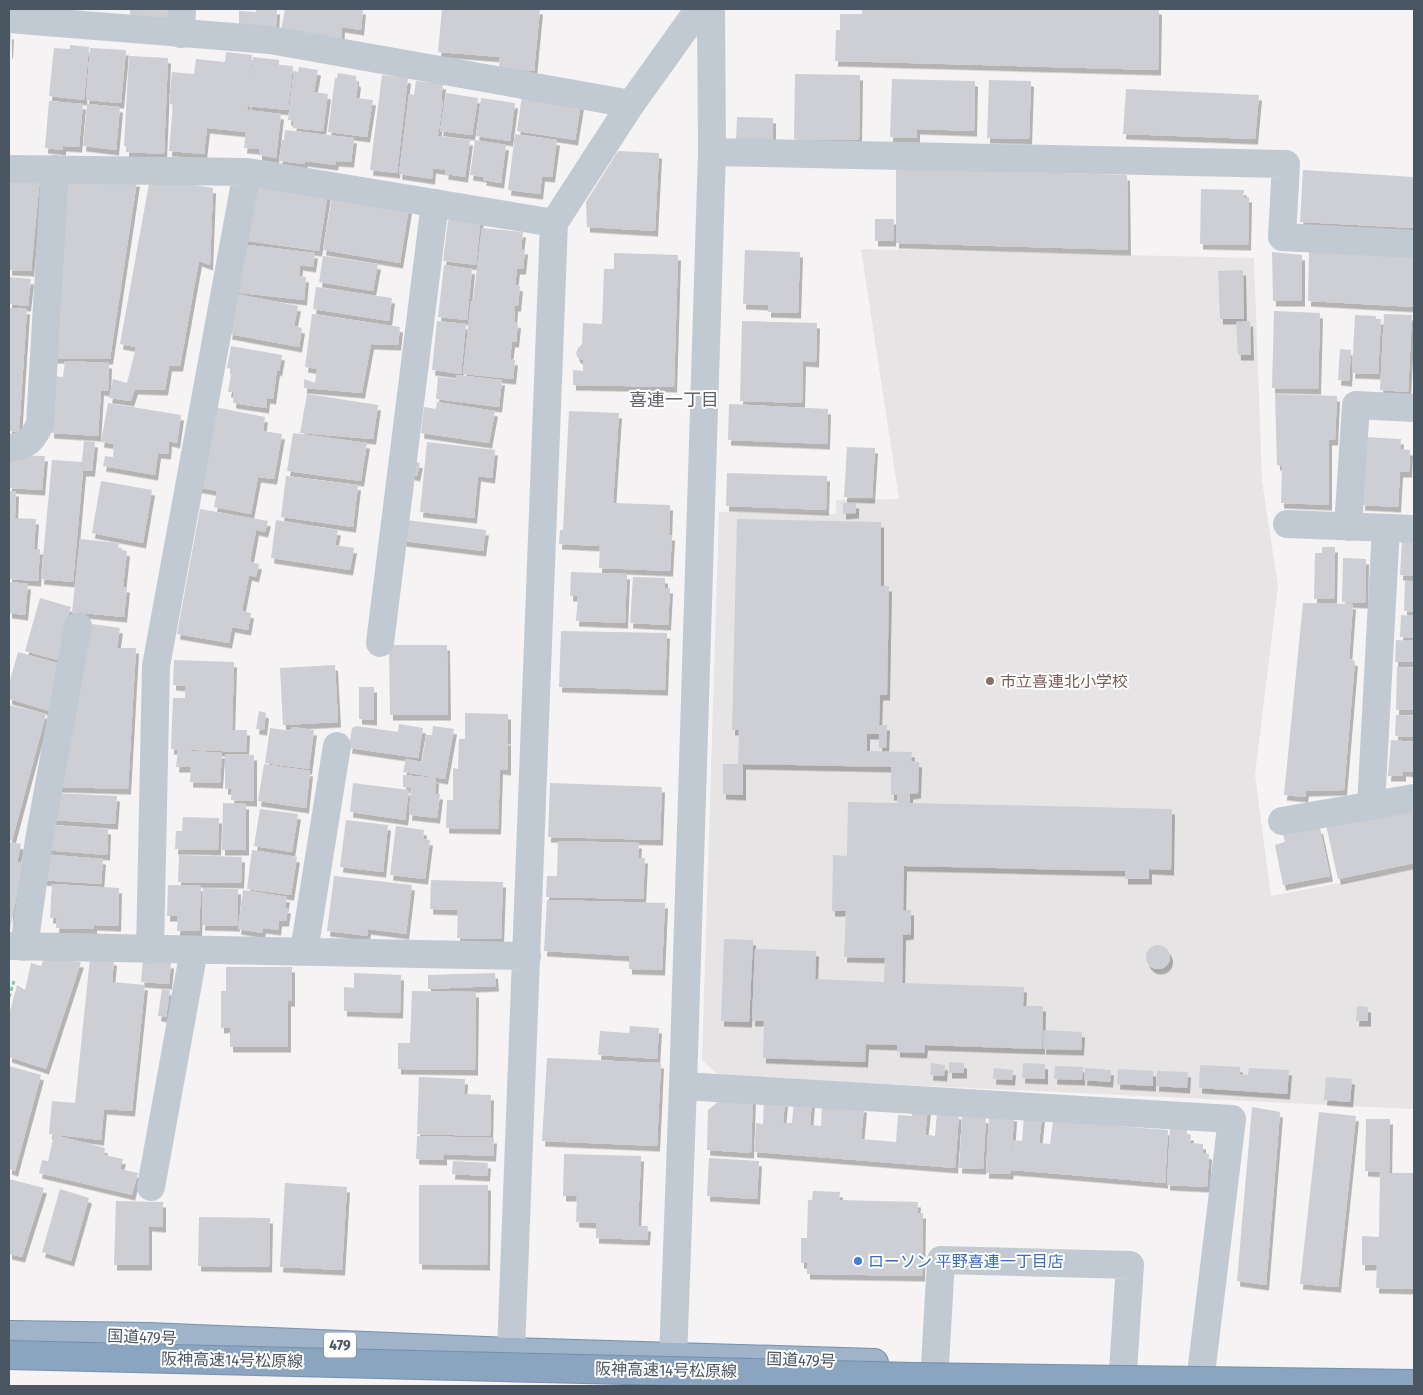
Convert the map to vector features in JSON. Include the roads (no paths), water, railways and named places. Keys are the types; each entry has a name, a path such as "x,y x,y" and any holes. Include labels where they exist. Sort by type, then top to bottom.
{"highway":[{"name":"国道479号","path":"9,1334 148,1337 511,1352 1201,1374 1414,1376"},
{"name":"阪神高速14号松原線","path":"9,1355 914,1377 1414,1384"}],"street":[{"path":"511,1352 554,223 631,104 699,9"},
{"path":"672,1386 712,152 711,9"},
{"path":"9,19 181,21 270,40 631,104"},
{"path":"712,152 1286,164 1282,237 1414,244"},
{"path":"9,168 247,172 554,223"},
{"path":"9,448 25,445 34,436 40,424 55,170"},
{"path":"150,950 156,666 247,172"},
{"path":"380,643 435,203"},
{"path":"1348,527 1356,405 1414,408"},
{"path":"1287,524 1414,529"},
{"path":"1371,806 1386,528"},
{"path":"78,626 39,840 16,946 527,956"},
{"path":"304,951 337,746"},
{"path":"1282,821 1414,798"},
{"path":"151,1187 194,950"},
{"path":"683,1086 1232,1119 1201,1374"},
{"path":"935,1365 941,1260 1130,1265 1123,1371"}],"place":[{"name":"市立喜連北小学校","path":"990,681"},
{"name":"ローソン 平野喜連一丁目店","path":"858,1261"}],"district":[{"name":"喜連一丁目","path":"674,400"}]}
